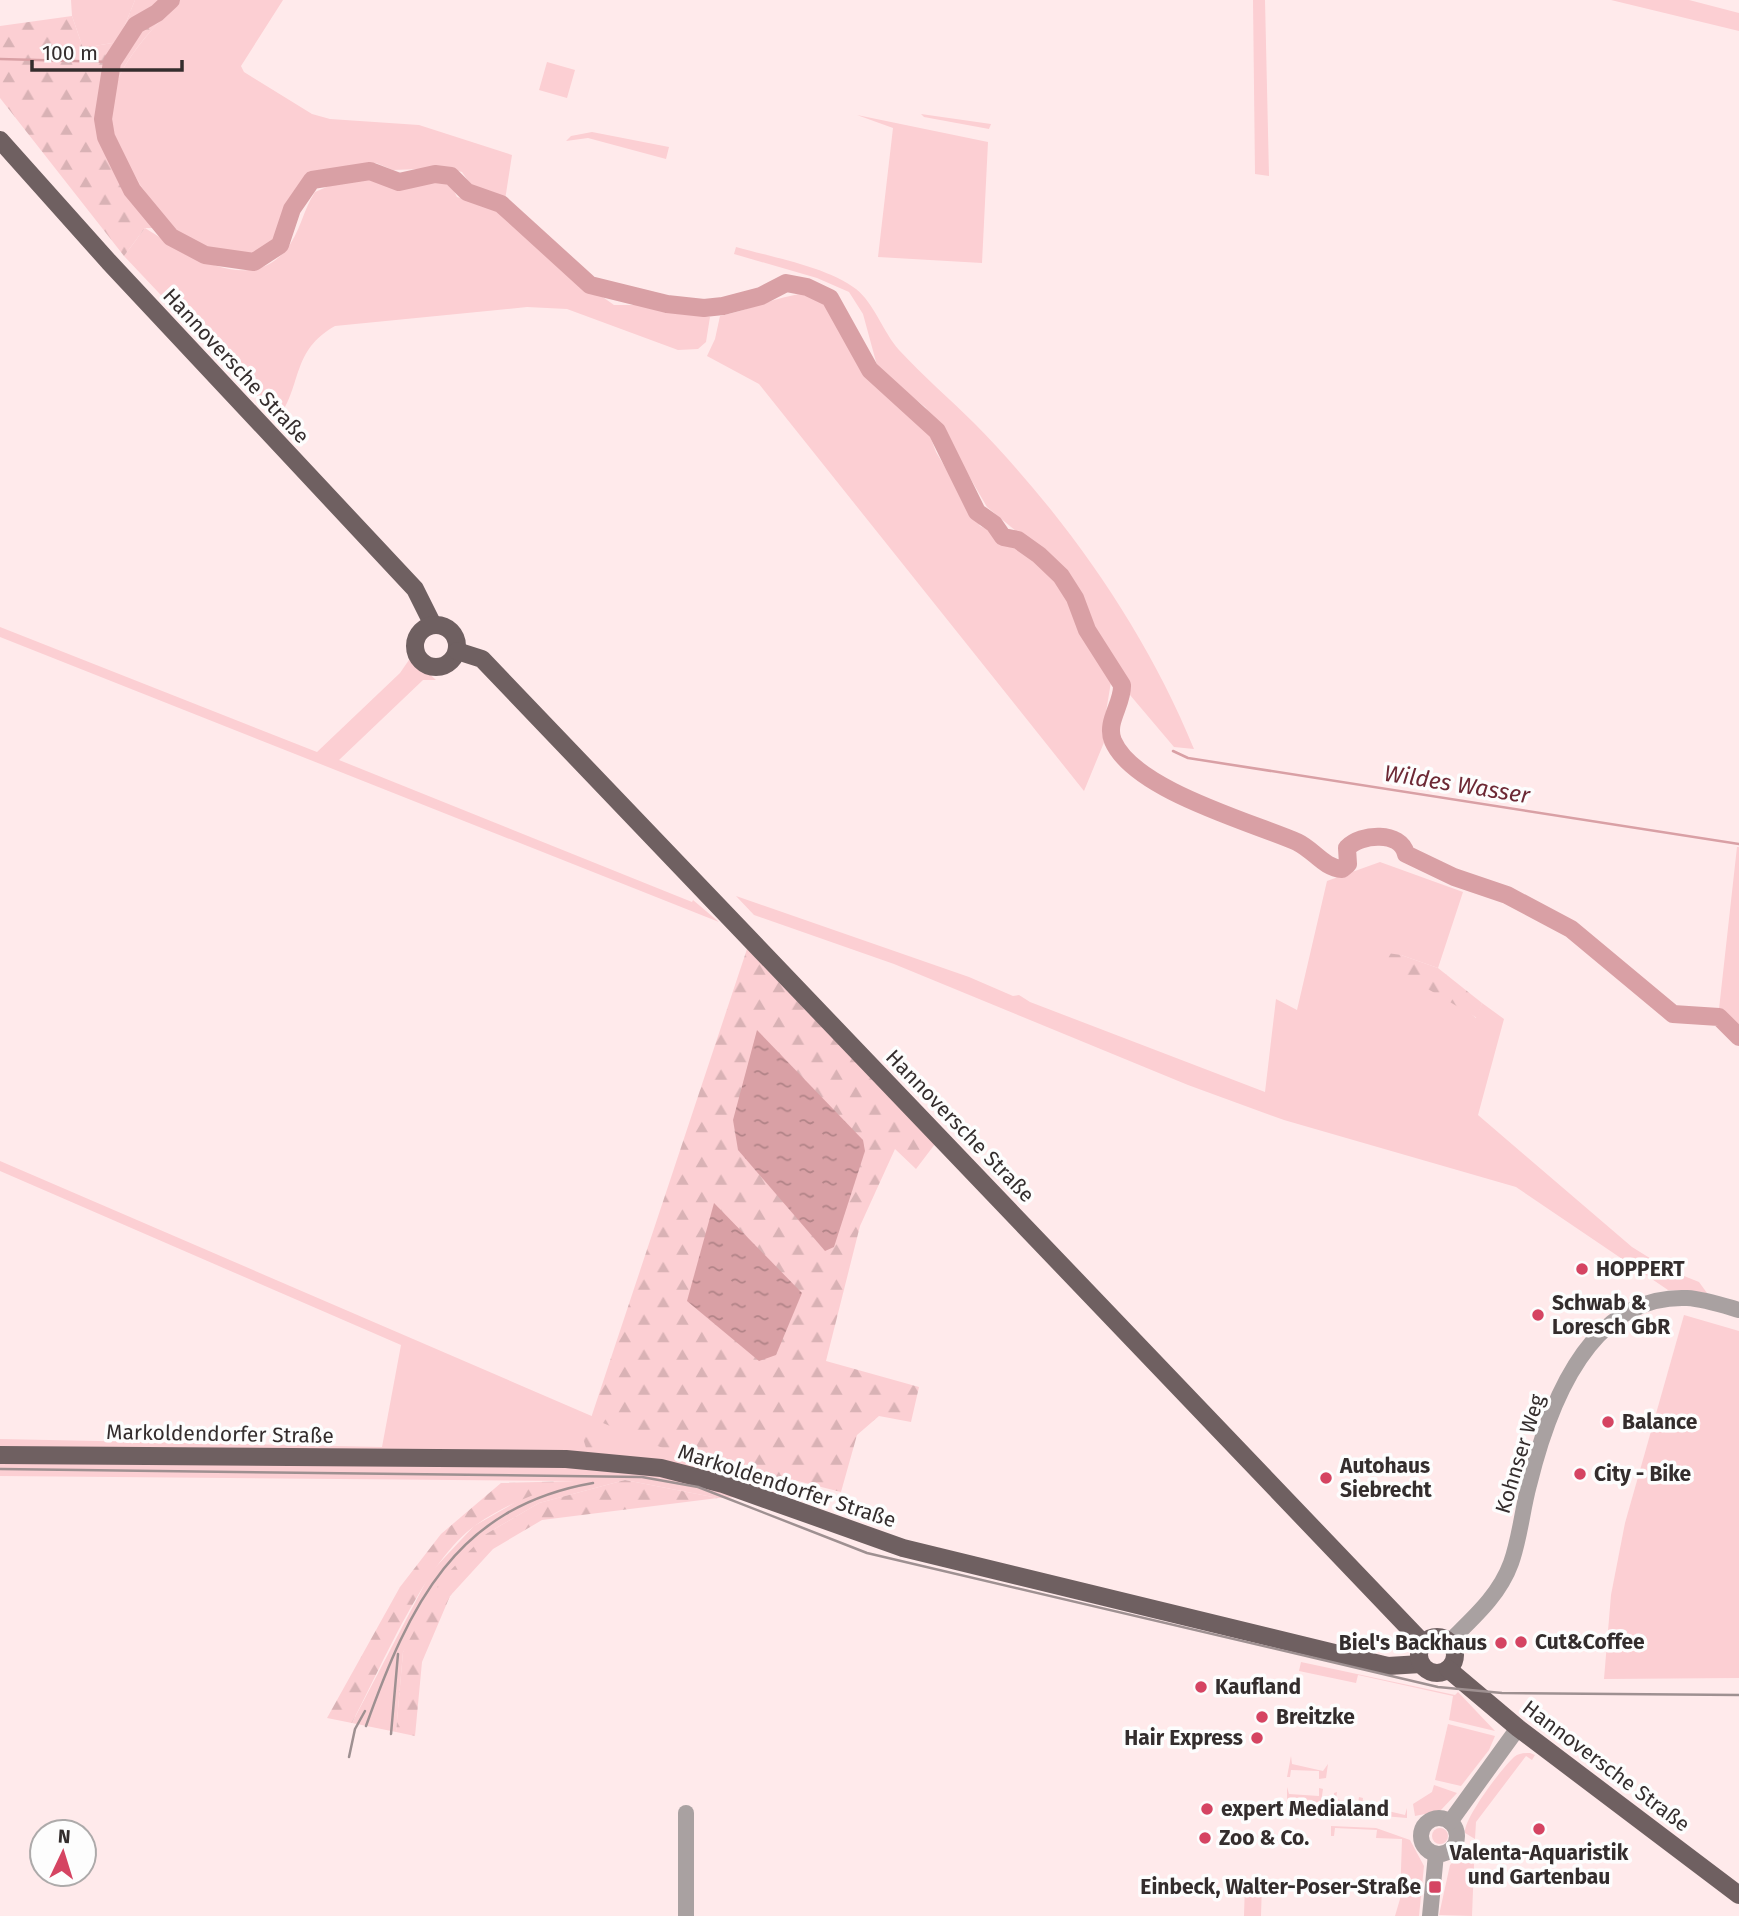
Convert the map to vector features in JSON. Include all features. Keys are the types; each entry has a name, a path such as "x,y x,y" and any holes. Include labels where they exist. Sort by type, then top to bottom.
{"main road":[{"name":"Hannoversche Straße","path":"1,142 108,262 415,589 424,602 433,625 444,627 454,634 457,651 482,659 1423,1643"},
{"path":"433,625 418,637 415,649 421,661 431,666 442,666 451,661 457,651"},
{"name":"Markoldendorfer Straße","path":"0,1455 566,1459 662,1468 723,1484 903,1548 1388,1666 1420,1664"},
{"path":"1434,1637 1449,1642 1455,1657 1448,1669 1433,1673 1420,1664 1418,1653 1423,1643 1434,1637"},
{"name":"Hannoversche Straße","path":"1448,1669 1518,1728 1739,1895"}],"street":[{"name":"Kohnser Weg","path":"1449,1642 1496,1592 1511,1563 1529,1483 1549,1421 1561,1392 1594,1340 1626,1312 1670,1299 1689,1298 1739,1310"},
{"path":"1450,1822 1518,1728"},
{"path":"686,1813 686,1916"},
{"path":"1434,1819 1450,1822 1457,1834 1456,1843 1450,1851 1436,1854 1425,1848 1422,1831 1434,1819"},
{"path":"1430,1916 1436,1854"}],"green space":[{"path":"71,0 135,0 118,42 83,48 72,16"},
{"path":"135,0 180,0 130,58 113,92 110,110 114,137 167,228 145,228 124,256 0,98 0,26 72,16 83,48 118,42"},
{"path":"180,0 283,0 241,66 244,72 312,114 330,119 419,125 512,155 505,200 473,188 462,172 446,168 393,170 376,163 320,170 308,177 287,206 275,240 254,256 208,248 177,235 167,228 119,149 111,129 110,110 113,92 130,58"},
{"path":"1253,0 1265,0 1269,176 1255,174"},
{"path":"1611,0 1689,0 1739,13 1739,31"},
{"path":"547,62 575,70 567,98 539,90"},
{"path":"921,114 991,124 989,129 924,117"},
{"path":"857,115 988,142 982,263 878,257 893,128"},
{"path":"592,132 669,147 666,159 588,138 566,141 571,136"},
{"path":"345,179 372,180 389,186 425,180 450,183 457,197 498,209 548,258 614,305 639,305 710,317 706,342 698,349 678,350 567,309 527,307 335,326 311,346 304,357 286,406 278,419 124,256 145,228 177,248 214,265 234,270 252,270 270,263 286,250 315,192"},
{"path":"736,247 815,269 844,281 862,295 899,350 1009,460 1071,536 1100,576 1152,661 1194,749 1174,747 1130,695 1058,566 987,507 941,428 925,407 878,369 863,314 849,292 817,278 734,254"},
{"path":"806,293 826,301 863,373 927,428 936,452 980,526 991,531 998,541 1020,549 1041,562 1065,590 1086,643 1105,668 1111,682 1104,724 1105,740 1084,791 759,384 707,356 715,339 720,316"},
{"path":"0,627 317,752 400,673 411,657 436,680 423,680 339,760 692,902 693,900 719,922 0,637"},
{"path":"1739,847 1739,1030 1718,1018"},
{"path":"1380,862 1463,892 1438,968 1401,955 1476,1018 1482,1003 1504,1019 1478,1115 1632,1247 1669,1270 1699,1282 1707,1293 1668,1290 1516,1187 1284,1120 1188,1085 894,964 754,915 736,896 969,977 1013,996 1019,995 1030,1002 1265,1092 1276,999 1297,1010 1327,881"},
{"path":"747,949 935,1144 916,1169 895,1149 860,1226 826,1361 919,1387 911,1422 879,1416 857,1435 841,1492 782,1477 775,1495 591,1418"},
{"path":"1360,949 1401,955 1438,968 1482,1003 1477,1018"},
{"path":"0,1161 775,1495 718,1498 625,1480 539,1503 486,1534 403,1652 396,1732 352,1723 431,1572 474,1526 530,1494 574,1481 0,1476 0,1439 382,1447 401,1345 0,1171"},
{"path":"1684,1315 1739,1331 1739,1678 1604,1679 1611,1595 1625,1523"},
{"path":"578,1422 597,1429 604,1452 587,1451"},
{"path":"625,1480 718,1498 542,1520 493,1549 450,1596 422,1662 415,1736 396,1732 403,1652 441,1580 486,1534 539,1503"},
{"path":"578,1481 512,1504 476,1525 458,1541 422,1588 352,1723 327,1718 400,1587 441,1534 501,1483"},
{"path":"1301,1662 1455,1695 1458,1692 1495,1731 1449,1720 1453,1696 1358,1675 1356,1683 1299,1671"},
{"path":"1448,1724 1495,1736 1489,1750 1461,1786 1435,1780"},
{"path":"1522,1753 1535,1755 1532,1760 1526,1756 1476,1822 1475,1839 1465,1833 1476,1806 1508,1763"},
{"path":"1291,1756 1292,1764 1323,1771 1328,1764 1326,1778 1319,1779 1319,1771 1291,1770 1290,1777 1287,1777"},
{"path":"1434,1785 1457,1793 1440,1811 1415,1816 1413,1804 1432,1792"},
{"path":"1287,1787 1289,1794 1319,1796 1319,1788 1323,1789 1320,1809 1312,1800 1294,1799 1287,1809"},
{"path":"1337,1792 1336,1799 1358,1804 1359,1797 1363,1798 1362,1805 1383,1810 1385,1803 1389,1804 1388,1811 1405,1815 1407,1808 1407,1818 1334,1812 1334,1793"},
{"path":"1331,1826 1376,1828 1410,1840 1424,1866 1419,1916 1395,1916 1400,1899 1402,1839 1376,1838 1377,1830 1335,1828 1334,1836 1331,1836"},
{"path":"1437,1828 1443,1828 1448,1836 1446,1842 1437,1844 1432,1839 1432,1833"},
{"path":"1455,1860 1474,1864 1472,1916 1439,1915 1450,1865"},
{"path":"1245,1882 1262,1883 1261,1916 1244,1916"}],"water":[{"path":"757,1030 863,1140 865,1151 834,1247 825,1251 738,1150 733,1120"},
{"path":"714,1203 802,1293 776,1355 759,1361 687,1301"}],"waterway":[{"path":"171,0 157,13 136,25 112,62 103,119 106,137 132,190 171,237 205,255 254,262 280,245 292,209 312,180 370,171 399,182 435,174 451,176 467,192 501,204 590,285 667,304 704,308 761,296 786,283 807,287 830,298 870,370 937,431 977,512 994,524 1003,537 1018,540 1061,576 1075,598 1087,630 1122,685 1111,727 1113,741 1125,759 1144,775 1196,802 1297,842 1336,868 1342,869 1348,864 1347,848 1361,839 1380,837 1397,841 1406,854 1454,877 1507,895 1571,929 1673,1014 1719,1017 1739,1037"},
{"path":"0,59 112,62"},
{"name":"Wildes Wasser","path":"1173,751 1188,758 1739,844"}],"railway":[{"path":"0,1469 642,1477 698,1487 867,1553 1438,1687 1502,1693 1739,1695"},
{"path":"366,1726 400,1641 420,1603 444,1568 472,1539 505,1514 545,1495 593,1483"},
{"path":"391,1734 398,1654"},
{"path":"349,1757 355,1729 365,1711"}],"place":[{"name":"HOPPERT","path":"1582,1269"},
{"name":"Schwab & Loresch GbR","path":"1538,1315"},
{"name":"Balance","path":"1608,1422"},
{"name":"City - Bike","path":"1580,1474"},
{"name":"Autohaus Siebrecht","path":"1326,1478"},
{"name":"Cut&Coffee","path":"1521,1642"},
{"name":"Biel's Backhaus","path":"1501,1643"},
{"name":"Kaufland","path":"1201,1687"},
{"name":"Breitzke","path":"1262,1717"},
{"name":"Hair Express","path":"1257,1738"},
{"name":"expert Medialand","path":"1207,1809"},
{"name":"Valenta-Aquaristik und Gartenbau","path":"1539,1829"},
{"name":"Zoo & Co.","path":"1205,1838"},
{"name":"Einbeck, Walter-Poser-Straße","path":"1435,1887"}]}
